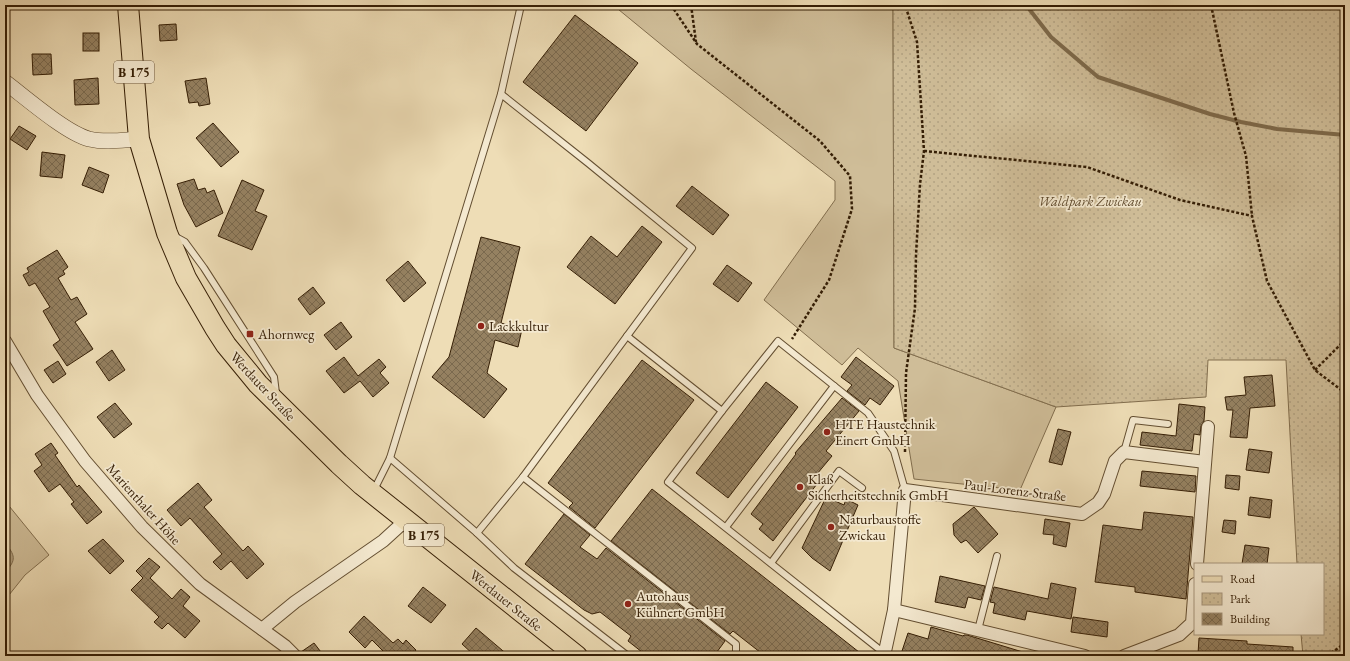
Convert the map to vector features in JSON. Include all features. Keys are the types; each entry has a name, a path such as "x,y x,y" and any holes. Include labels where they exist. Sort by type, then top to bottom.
{"main road":[{"name":"Werdauer Straße","path":"128,5 138,139 168,233 186,278 226,345 258,384 339,464 372,493 577,656"}],"street":[{"path":"5,82 69,129 88,138 107,142 138,139"},
{"name":"Marienthaler Höhe","path":"5,340 37,395 85,461 142,527 200,584 286,646 295,656"},
{"path":"1197,563 1208,428"},
{"path":"1124,452 1205,462"},
{"name":"Paul-Lorenz-Straße","path":"905,490 1082,514 1098,503 1104,494 1115,461 1124,452"},
{"path":"884,655 894,610 905,490"},
{"path":"262,630 295,602 383,541 406,520"},
{"path":"1124,656 1179,635 1193,623 1194,604"},
{"path":"894,610 1086,656"}],"lane":[{"path":"372,493 390,458 501,94 521,5"},
{"path":"477,533 523,477 692,248 588,162 501,94"},
{"path":"627,336 722,411"},
{"path":"884,655 668,482 778,341 868,413 894,451 905,490"},
{"path":"726,527 834,386"},
{"path":"1124,452 1133,420 1168,424"},
{"path":"390,458 477,533 514,568 628,656"},
{"path":"771,563 839,471 862,488"},
{"path":"523,477 736,644 736,656"},
{"path":"978,630 997,556"}],"path":[{"path":"671,5 696,44 820,141 850,176 852,209 829,280 786,348"},
{"path":"690,5 696,44"},
{"path":"905,459 906,373 915,308 920,184 924,150 917,42 906,5"},
{"path":"1210,5 1234,113 1246,156 1252,216 1267,281 1315,370 1345,393"},
{"path":"924,150 1087,167 1180,200 1252,216"},
{"path":"1315,370 1345,340"},
{"path":"1326,656 1345,644"}],"green space":[{"path":"613,5 893,5 894,348 1056,407 1020,490 914,479 898,381 858,348 842,365 764,300 835,200 835,181 691,69"},
{"name":"Waldpark Zwickau","path":"893,5 1345,5 1345,656 1303,656 1301,635 1324,635 1324,563 1297,563 1286,360 1208,360 1206,397 1056,407 894,348"},
{"path":"5,501 49,555 25,575 5,600"}],"shaded area":[{"path":"5,543 13,554 13,561 5,572"}],"building":[{"path":"575,15 638,63 586,131 523,82"},
{"path":"176,24 177,40 160,41 159,25"},
{"path":"83,33 99,33 99,51 83,51"},
{"path":"32,54 51,54 52,74 33,75"},
{"path":"98,78 99,104 75,105 74,80"},
{"path":"206,78 210,104 199,106 198,102 189,103 185,81"},
{"path":"213,123 239,152 221,167 196,138"},
{"path":"19,126 36,136 27,150 10,139"},
{"path":"42,152 65,155 62,178 40,176"},
{"path":"89,167 109,175 103,193 82,185"},
{"path":"194,179 198,190 205,188 207,193 214,190 223,213 196,227 184,205 177,184"},
{"path":"242,180 264,190 255,211 267,216 252,250 218,236"},
{"path":"692,186 729,215 713,235 676,206"},
{"path":"642,226 662,242 615,304 567,267 591,236 617,257"},
{"path":"481,237 520,247 501,323 522,329 518,347 495,340 487,373 507,389 484,418 432,377 449,357"},
{"path":"57,250 68,267 63,271 65,274 58,278 71,300 77,297 87,314 75,322 93,349 67,366 53,345 60,340 43,311 50,307 35,283 29,286 23,275 29,272 27,268"},
{"path":"408,261 426,283 404,302 386,280"},
{"path":"727,265 752,283 738,302 713,284"},
{"path":"313,287 325,303 310,315 298,299"},
{"path":"341,322 352,337 336,350 324,335"},
{"path":"112,350 125,370 109,381 96,362"},
{"path":"344,357 358,376 379,359 386,367 380,373 389,383 373,397 360,381 344,393 326,371"},
{"path":"856,357 894,386 880,405 870,398 865,405 847,391 852,385 841,377"},
{"path":"642,360 694,400 595,528 569,507 573,503 548,483"},
{"path":"58,361 66,374 53,383 44,370"},
{"path":"1272,375 1275,406 1250,408 1247,438 1230,437 1233,410 1227,410 1225,397 1246,395 1244,377"},
{"path":"766,382 798,407 728,498 696,473"},
{"path":"842,398 859,411 826,451 832,456 812,480 817,484 773,541 759,529 763,524 751,514 796,454 795,453"},
{"path":"115,403 132,424 114,438 97,417"},
{"path":"1179,404 1205,407 1204,421 1201,426 1200,435 1194,434 1192,451 1140,445 1142,432 1176,436"},
{"path":"1058,429 1071,432 1062,465 1049,462"},
{"path":"51,443 58,453 55,455 77,487 79,485 102,512 87,524 71,504 74,502 60,484 49,492 34,471 42,465 35,454"},
{"path":"1249,449 1272,452 1269,473 1246,470"},
{"path":"1142,471 1196,476 1195,492 1140,486"},
{"path":"1226,475 1240,476 1239,490 1225,488"},
{"path":"198,483 212,500 204,507 243,551 248,546 264,564 247,579 231,561 221,570 213,562 222,554 190,518 181,526 167,510"},
{"path":"652,489 864,656 765,656 733,631 730,634 611,541"},
{"name":"Naturbaustoffe Zwickau","path":"826,497 844,505 846,499 858,505 830,571 812,558 802,548"},
{"path":"1250,497 1272,500 1270,518 1248,515"},
{"path":"974,507 998,534 978,553 966,540 961,543 954,535 953,524"},
{"path":"1144,512 1193,517 1186,599 1135,592 1135,587 1095,582 1103,525 1142,530"},
{"path":"564,514 590,535 580,547 597,559 606,548 725,641 714,656 647,656 628,641 631,636 600,612 592,614 584,610 525,564"},
{"path":"1045,519 1070,523 1066,547 1053,544 1054,535 1043,534"},
{"path":"1224,520 1236,521 1235,534 1222,532"},
{"path":"103,539 124,561 110,574 88,551"},
{"path":"1245,545 1269,548 1267,563 1242,563"},
{"path":"149,558 160,567 150,578 172,599 181,589 190,597 183,606 200,621 185,638 168,623 162,629 154,622 159,617 131,590 143,578 136,571"},
{"path":"940,576 985,586 981,600 968,597 965,608 935,602"},
{"path":"1051,583 1076,588 1071,619 1027,611 1025,620 993,613 995,603 990,602 994,587 1048,599"},
{"path":"423,587 446,605 431,623 408,606"},
{"path":"364,616 393,643 398,639 403,644 406,640 416,650 413,654 415,656 388,656 372,640 365,648 349,632"},
{"path":"1073,617 1108,622 1107,637 1071,632"},
{"path":"931,627 963,636 967,635 1026,653 1026,656 908,656 901,654 908,633 928,639"},
{"path":"476,628 509,656 475,656 462,644"},
{"path":"1199,638 1247,641 1247,644 1293,647 1293,656 1227,656 1198,654"},
{"path":"314,643 324,656 302,656 301,652"}],"waterway":[{"path":"1026,5 1051,37 1098,77 1210,114 1241,122 1277,129 1345,135"}],"place":[{"name":"Lackkultur","path":"481,326"},
{"name":"Ahornweg","path":"250,334"},
{"name":"HTE Haustechnik Einert GmbH","path":"827,432"},
{"name":"Klaß Sicherheitstechnik GmbH","path":"800,487"},
{"name":"Naturbaustoffe Zwickau","path":"831,527"},
{"name":"Autohaus Kühnert GmbH","path":"628,604"}]}
